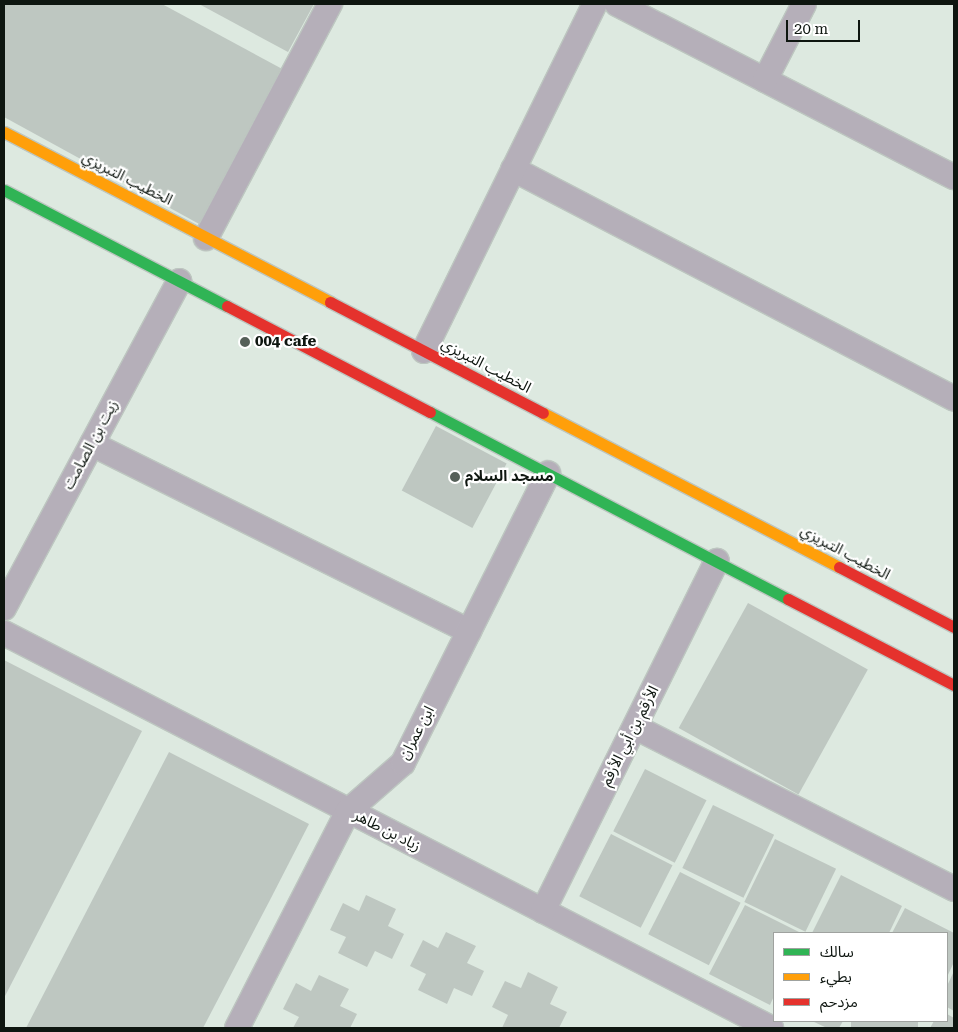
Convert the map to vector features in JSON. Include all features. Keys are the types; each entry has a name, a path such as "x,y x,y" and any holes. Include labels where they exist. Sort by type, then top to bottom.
{"street":[{"path":"206,238 330,4"},
{"path":"424,351 595,4"},
{"path":"617,4 954,177"},
{"path":"765,80 804,4"},
{"name":"الخطيب التبريزي","path":"4,132 949,624"},
{"path":"513,169 954,399"},
{"path":"4,190 954,684"},
{"name":"زيت بن الصامت","path":"4,608 179,281"},
{"path":"92,444 469,631"},
{"name":"ابن عمران","path":"237,1028 348,811 403,763 548,474"},
{"name":"الأرقم بن أبي الأرقم","path":"543,911 717,561"},
{"path":"949,624 951,609"},
{"name":"زياد بن طاهر","path":"4,633 770,1028"},
{"path":"634,727 954,889"}],"building":[{"path":"4,4 162,4 286,71 201,225 4,117"},
{"path":"199,4 314,4 288,52"},
{"name":"مسجد السلام","path":"436,426 507,464 472,528 402,490"},
{"path":"748,603 868,669 798,794 679,728"},
{"path":"4,660 142,731 4,998"},
{"path":"169,752 309,824 270,900 203,1028 26,1028"},
{"path":"645,769 706,800 675,863 613,831"},
{"path":"713,805 774,835 743,898 682,868"},
{"path":"611,834 672,865 641,928 579,896"},
{"path":"775,839 836,869 805,932 744,902"},
{"path":"680,872 741,903 709,965 648,934"},
{"path":"841,875 902,906 889,932 812,932"},
{"path":"366,895 396,909 388,926 404,934 392,959 375,951 367,967 338,953 346,937 330,930 343,903 359,911"},
{"path":"745,905 799,932 773,932 773,998 770,1005 709,974"},
{"path":"905,908 954,933 954,962 948,975 948,932 893,932"},
{"path":"446,932 476,946 467,963 484,971 472,996 454,988 447,1004 418,990 426,974 410,966 423,940 438,948"},
{"path":"954,971 954,1011 948,1008 948,984"},
{"path":"528,972 558,987 550,1004 567,1012 559,1028 502,1028 508,1015 492,1007 505,981 521,988"},
{"path":"319,975 349,989 340,1006 357,1014 350,1028 293,1028 299,1017 283,1009 296,983 311,991"},
{"path":"948,1015 954,1018 954,1028 930,1028 933,1022 948,1022"},
{"path":"814,1022 842,1022 839,1028 827,1028"},
{"path":"851,1022 918,1022 918,1028 851,1028"}],"traffic: fast":[{"path":"4,190 227,306"},
{"path":"430,412 788,599"}],"traffic: slow":[{"path":"4,132 330,302"},
{"path":"543,413 839,567"}],"traffic: jam":[{"path":"330,302 543,413"},
{"path":"227,306 430,412"},
{"path":"839,567 954,627"},
{"path":"788,599 954,685"}],"place":[{"name":"004 cafe","path":"245,342"},
{"name":"مسجد السلام","path":"455,477"}]}
